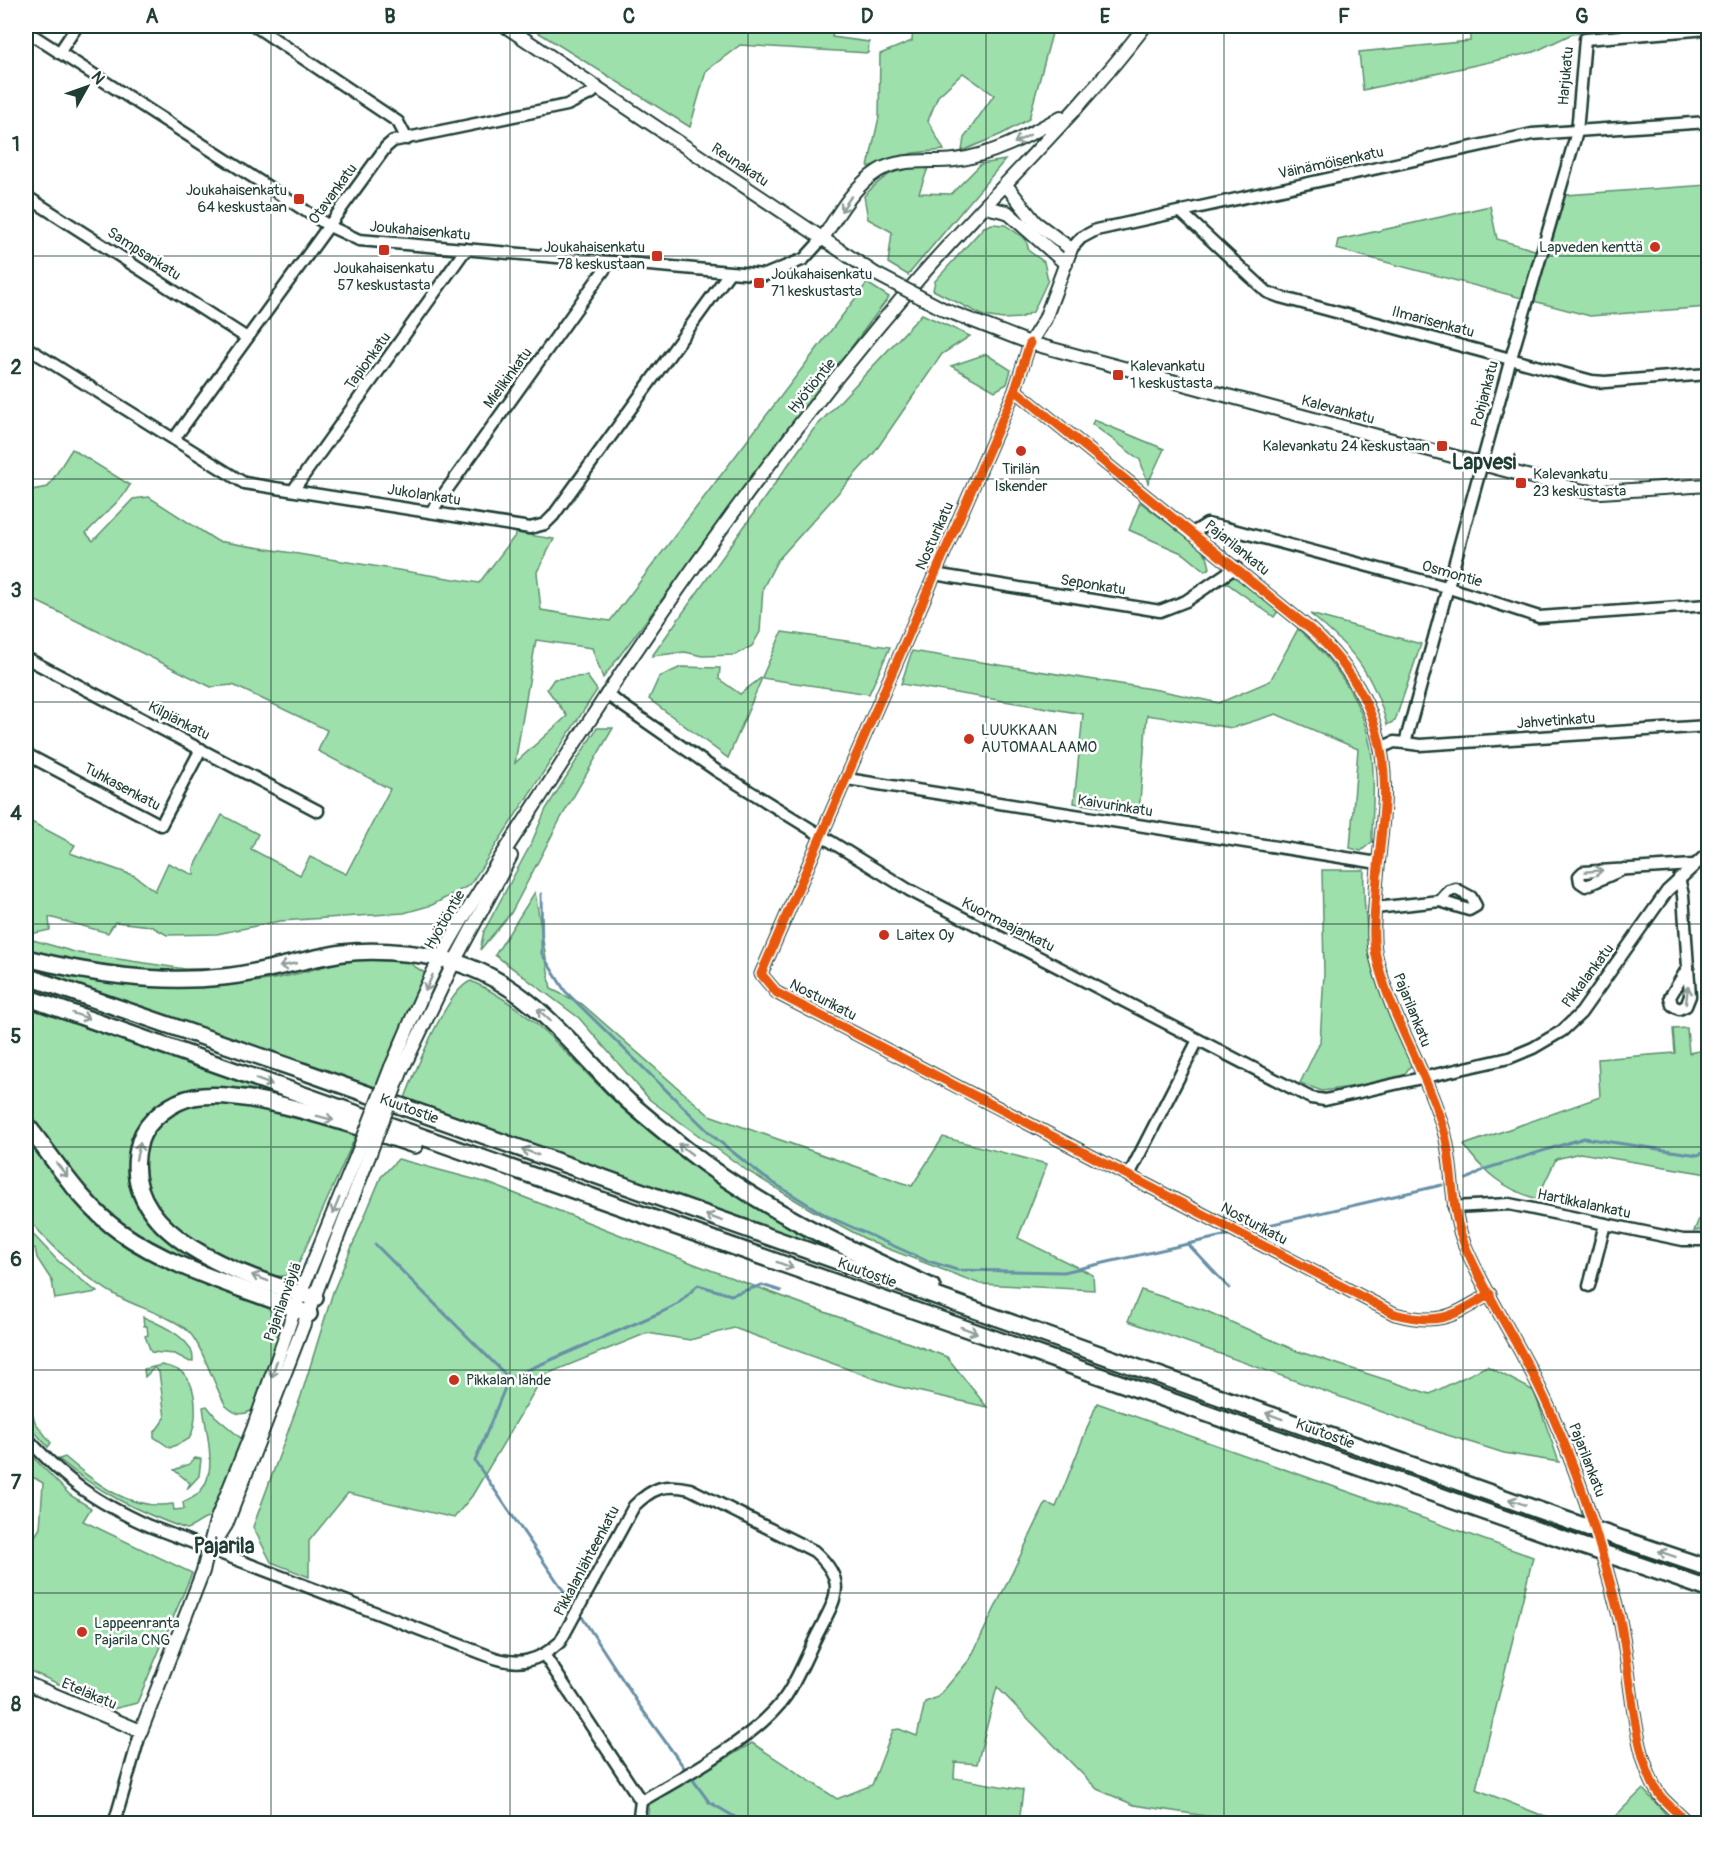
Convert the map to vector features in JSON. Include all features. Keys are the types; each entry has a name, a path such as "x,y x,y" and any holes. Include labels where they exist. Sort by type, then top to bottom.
{"highway":[{"path":"26,958 117,976 171,980 252,973 345,953 392,954 447,961 470,967 524,997 629,1101 660,1128 730,1182 778,1212 888,1267 960,1299 1153,1373"},
{"name":"Kuutostie","path":"26,976 320,1077 1572,1522 1708,1568"},
{"name":"Kuutostie","path":"26,997 1708,1589"},
{"path":"305,1304 195,1250 169,1232 148,1209 136,1179 135,1158 141,1137 154,1119 172,1105 197,1096 232,1097 274,1104 389,1137 762,1257"},
{"path":"26,1124 85,1200 118,1231 180,1264 305,1304"}],"main road":[{"name":"Reunakatu","path":"505,26 874,273 965,319"},
{"name":"Hyötiöntie","path":"396,1070 447,961 541,796 606,694 705,550 790,437 921,276 1073,111 1145,26"},
{"path":"823,238 854,192 879,170 915,161 955,160 992,152 1014,143 1073,111"},
{"path":"1006,185 1035,222 1071,249 1045,319 1030,343"},
{"path":"985,207 1007,212 1066,264"},
{"name":"Kalevankatu","path":"965,319 1030,343 1583,491 1601,492 1708,485"},
{"name":"Pajarilanväylä","path":"141,1731 210,1550 216,1521 305,1304 396,1070"},
{"name":"Eteläkatu","path":"26,1683 141,1731"}],"street":[{"path":"59,53 77,26"},
{"path":"255,26 398,122 406,139"},
{"name":"Harjukatu","path":"1576,132 1585,39 1708,29"},
{"name":"Joukahaisenkatu","path":"26,31 328,226 358,240 765,275 784,270 811,254 823,238"},
{"name":"Otavankatu","path":"174,439 386,147 393,141 567,105 592,93 597,86"},
{"name":"Väinämöisenkatu","path":"1071,249 1081,238 1096,230 1532,134 1708,122"},
{"name":"Pohjankatu","path":"1406,743 1511,358 1576,132"},
{"name":"Sampsankatu","path":"26,196 247,338"},
{"name":"Ilmarisenkatu","path":"1181,212 1267,292 1605,382 1708,374"},
{"name":"Tapionkatu","path":"294,489 466,249"},
{"name":"Mielikinkatu","path":"430,512 609,262"},
{"name":"Jukolankatu","path":"26,347 244,483 294,489 530,528 545,524 553,516 729,273"},
{"name":"Nosturikatu","path":"1030,343 1015,390 761,974 777,993 1395,1314 1422,1321 1437,1319 1454,1315 1490,1294"},
{"name":"Pajarilankatu","path":"1015,390 1194,532 1333,650 1353,675 1366,700 1381,748 1384,804 1375,908 1376,959 1445,1136 1454,1207 1466,1248 1561,1433 1594,1524 1625,1640 1644,1765 1660,1796 1689,1824"},
{"name":"Osmontie","path":"1194,532 1208,524 1449,588 1539,616 1708,605"},
{"name":"Seponkatu","path":"934,574 1160,611 1186,601 1236,567"},
{"name":"Kilpiänkatu","path":"26,658 318,811"},
{"name":"Kuormaajankatu","path":"606,694 717,771 909,890 1311,1098 1325,1100 1423,1078"},
{"name":"Jahvetinkatu","path":"1406,743 1420,745 1708,726"},
{"path":"1381,748 1394,742 1406,743"},
{"name":"Tuhkasenkatu","path":"26,754 162,825 201,749"},
{"name":"Kaivurinkatu","path":"847,779 1378,863"},
{"name":"Pikkalankatu","path":"1423,1078 1509,1058 1562,1031 1581,1013 1667,891 1693,865 1708,854"},
{"path":"1623,869 1693,865"},
{"path":"1679,878 1683,895 1688,968"},
{"path":"1375,908 1440,902"},
{"path":"1129,1175 1198,1040"},
{"name":"Hartikkalankatu","path":"1454,1207 1509,1204 1683,1240 1708,1240"},
{"path":"1589,1286 1605,1224"},
{"path":"26,1437 84,1492 149,1526 496,1659 531,1661 545,1656 641,1801 638,1824"},
{"name":"Pikkalanlähteenkatu","path":"545,1656 560,1642 634,1506 650,1490 672,1485 690,1489 814,1551 831,1566 835,1581 835,1601 785,1696 754,1728 641,1801"},
{"name":"Pajarilanväylä","path":"114,1824 141,1731"}],"green space":[{"path":"528,26 834,26 832,37 869,42 868,53 740,45 706,71 690,127"},
{"path":"913,26 1054,26 1029,119 1002,134 962,151 964,138 994,95 963,73 938,96 928,121 944,150 913,153 868,167 879,117 880,54 912,41"},
{"path":"1470,26 1598,26 1595,32 1572,34 1534,52 1363,90 1359,52 1470,41"},
{"path":"1005,160 908,275 888,263 892,232 868,219 864,196 879,182 899,171 928,168 919,193 951,194 981,164"},
{"path":"1708,185 1708,307 1590,316 1336,249 1338,240 1490,206 1497,239 1548,254 1565,195"},
{"path":"992,224 1005,225 1014,231 1026,240 1029,251 1044,262 1048,280 1033,312 1020,318 1003,319 984,316 933,290 935,281 984,227"},
{"path":"867,283 889,297 603,678 592,648 536,640 515,763 567,716 547,689 554,679 587,676 597,690 470,885 432,905 404,913 280,921 217,934 167,935 151,926 115,922 108,933 49,917 50,930 26,935 26,819 75,845 70,853 135,876 155,891 168,863 194,875 194,868 222,815 258,834 251,849 300,875 310,857 346,874 390,789 318,751 327,730 233,685 211,687 26,596 26,491 48,487 72,449 130,485 123,496 86,533 93,541 133,499 149,497 217,541 479,583 517,533 554,539 537,572 541,610 610,621"},
{"path":"922,314 970,336 942,354 874,453 777,561 763,588 760,632 752,646 735,655 702,656 685,652 652,656 813,430"},
{"path":"986,354 1011,370 1007,384 995,391 951,366"},
{"path":"1094,420 1164,449 1148,483 1140,460 1092,424"},
{"path":"1140,502 1199,547 1207,556 1210,568 1205,571 1184,554 1129,530"},
{"path":"1232,577 1241,579 1279,610 1274,617 1224,581"},
{"path":"1310,614 1421,644 1395,721 1387,725 1375,690 1359,662 1338,638"},
{"path":"1298,629 1323,653 1344,680 1366,727 1373,768 1372,842 1361,851 1350,848 1358,749 1276,714 1232,728 1147,715 1139,813 1074,803 1083,714 901,684 912,651 1158,690 1219,703 1270,681"},
{"path":"782,632 890,647 869,694 762,678 728,758 649,699 659,677 681,667 720,668 719,679 740,694 762,677"},
{"path":"597,728 613,728 561,818 511,913 480,950 484,931 531,844 546,809"},
{"path":"1322,870 1364,870 1366,923 1370,947 1392,1016 1412,1064 1404,1075 1386,1082 1322,1091 1300,1083 1320,1042 1324,974"},
{"path":"535,892 551,989 582,1004 709,1115 912,1186 943,1137 1047,1164 1018,1238 1093,1275 1094,1290 980,1284 873,1243 810,1209 746,1170 650,1100 579,1018 495,955"},
{"path":"26,938 78,953 185,969 248,968 195,974 140,973 26,951"},
{"path":"354,959 408,962 428,975 393,1044 377,1088 90,991 26,966 26,963 120,982 183,987 247,983 279,978"},
{"path":"471,981 518,1009 613,1100 683,1158 763,1211 847,1257 405,1098 432,1033 442,1015 461,988"},
{"path":"26,1007 319,1110 215,1089 145,1127 135,1137 130,1150 130,1179 138,1205 149,1222 163,1236 199,1258 274,1290 289,1299 165,1252 115,1221 79,1184 26,1116"},
{"path":"1687,1028 1689,1053 1708,1049 1708,1174 1580,1153 1556,1159 1537,1199 1496,1179 1479,1164 1464,1145 1600,1097 1598,1059 1675,1053 1673,1029"},
{"path":"209,1101 243,1106 357,1133 294,1274 280,1276 265,1274 206,1248 167,1223 150,1202 144,1187 142,1172 147,1143 154,1130 178,1109"},
{"path":"26,1136 73,1198 100,1227 115,1239 165,1267 253,1301 277,1313 281,1322 277,1347 253,1410 239,1414 226,1406 199,1347 189,1332 166,1317 119,1297 94,1281 60,1253 29,1220 26,1216"},
{"path":"398,1159 488,1183 697,1265 947,1357 987,1407 895,1386 734,1328 690,1340 647,1333 544,1375 472,1496 454,1518 348,1493 309,1541 309,1577 271,1562 253,1527 301,1396 333,1292 381,1177"},
{"path":"1708,1197 1708,1229 1694,1231"},
{"path":"26,1227 58,1261 97,1292 55,1299 52,1281 37,1258 35,1248 26,1249"},
{"path":"1141,1290 1204,1310 1297,1351 1430,1394 1487,1366 1534,1391 1559,1462 1504,1453 1441,1433 1128,1321"},
{"path":"143,1317 167,1328 183,1339 192,1353 193,1361 190,1362 175,1354 151,1352 145,1336 148,1335"},
{"path":"162,1365 177,1369 189,1380 195,1406 194,1424 189,1439 170,1448 154,1437 154,1433 165,1418 159,1372 154,1368 145,1377 144,1369"},
{"path":"26,1391 35,1422 51,1443 48,1447 26,1422"},
{"path":"1097,1403 1533,1557 1476,1789 1561,1823 1258,1824 1134,1805 1097,1789 997,1687 977,1764 955,1762 954,1778 1023,1790 1019,1823 647,1823 649,1804 752,1743 837,1799 872,1785 893,1730 899,1729 917,1736 925,1702 938,1697 970,1659 1046,1503 1056,1507"},
{"path":"207,1406 243,1440 213,1517 190,1528 186,1529 119,1500 73,1471 59,1459 65,1457 102,1486 128,1499 157,1505 173,1504 174,1510 184,1509 183,1502 196,1496 204,1486 208,1475 209,1448 203,1407"},
{"path":"26,1450 70,1495 91,1508 83,1521 192,1573 137,1703 113,1709 26,1669 26,1551 40,1528 43,1483 26,1473"},
{"path":"195,1458 201,1459 199,1476 187,1489 190,1483 174,1470 189,1464"},
{"path":"1643,1789 1674,1823 1608,1823"}],"waterway":[{"path":"541,894 542,954 565,991 714,1137 764,1177 825,1215 925,1260 957,1270 1064,1272 1232,1234"},
{"path":"1467,1179 1485,1169 1584,1138 1698,1155 1708,1150"},
{"path":"1242,1231 1442,1185"},
{"path":"375,1244 509,1378"},
{"path":"1188,1244 1229,1288"},
{"path":"576,1609 475,1461 509,1378 662,1312 678,1304 698,1285 731,1295 762,1285 781,1291"},
{"path":"580,1614 641,1708 709,1802 747,1824"}],"cycle path":[{"path":"1030,343 1015,390 761,974 777,993 1395,1314 1423,1319 1445,1317 1490,1294"},
{"path":"1015,390 1310,629 1344,666 1368,708 1382,755 1384,780 1374,925 1377,960 1392,1005 1430,1091 1445,1135 1457,1220 1466,1248 1554,1418 1586,1501 1619,1616 1638,1736 1651,1781 1661,1797 1689,1824"}],"place":[{"name":"Joukahaisenkatu 64 keskustaan","path":"299,199"},
{"name":"Lapveden kenttä","path":"1655,247"},
{"name":"Joukahaisenkatu 57 keskustasta","path":"384,250"},
{"name":"Joukahaisenkatu 78 keskustaan","path":"657,256"},
{"name":"Joukahaisenkatu 71 keskustasta","path":"759,283"},
{"name":"Kalevankatu 1 keskustasta","path":"1118,375"},
{"name":"Kalevankatu 24 keskustaan","path":"1442,446"},
{"name":"Tirilän Iskender","path":"1021,451"},
{"name":"Kalevankatu 23 keskustasta","path":"1521,483"},
{"name":"LUUKKAAN AUTOMAALAAMO","path":"969,739"},
{"name":"Laitex Oy","path":"884,935"},
{"name":"Pikkalan lähde","path":"454,1380"},
{"name":"Lappeenranta Pajarila CNG","path":"82,1632"}],"district":[{"name":"Lapvesi","path":"1484,462"},
{"name":"Pajarila","path":"224,1546"}]}
